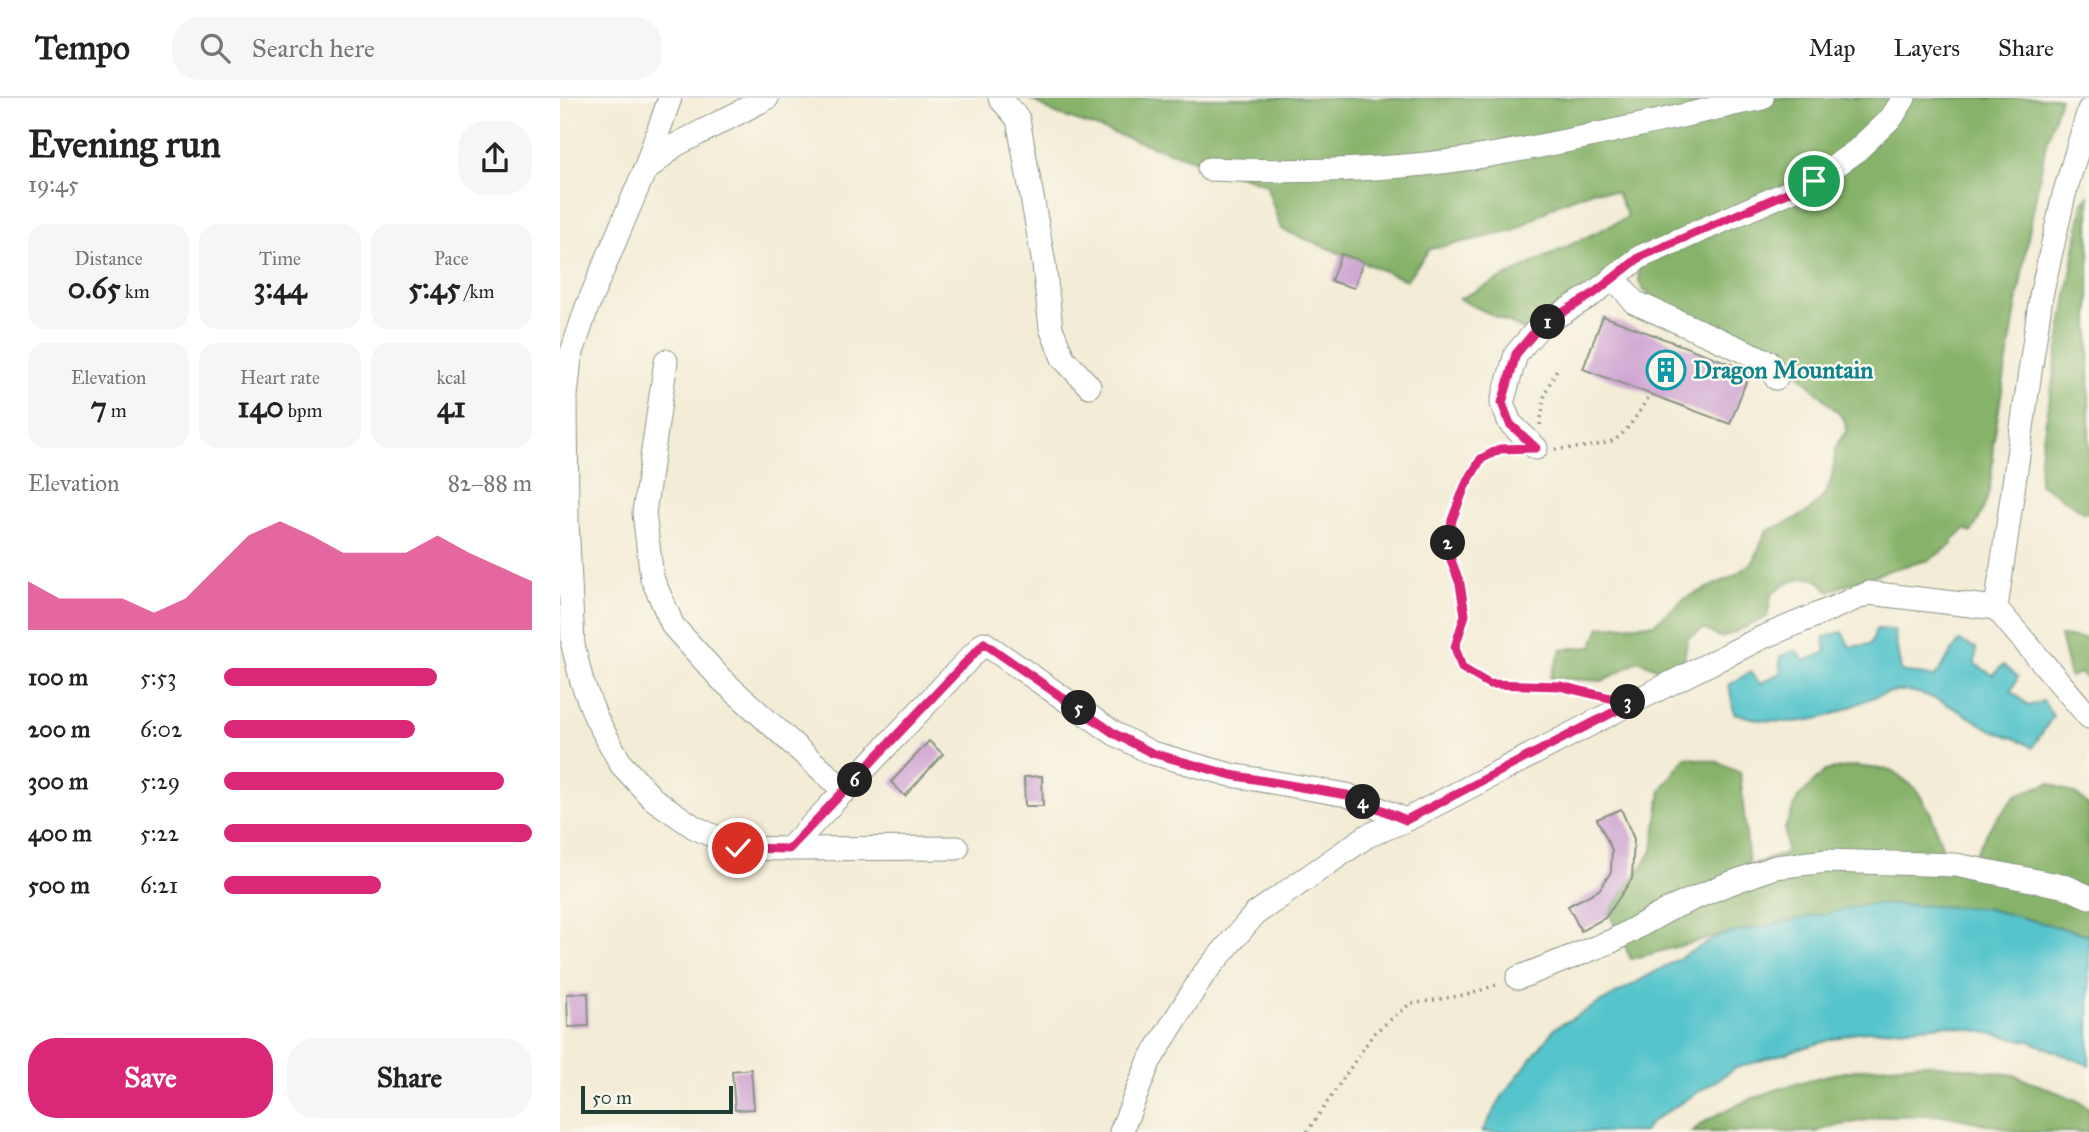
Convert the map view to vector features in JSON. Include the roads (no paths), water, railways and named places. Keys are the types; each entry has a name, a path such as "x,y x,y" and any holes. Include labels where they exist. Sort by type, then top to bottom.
{"street":[{"path":"672,98 673,106 684,125 701,132"},
{"path":"672,98 587,307 570,358 566,397 567,506 573,645 582,682 596,718 621,764 652,798 694,827 738,848 957,848"},
{"path":"644,172 674,146 767,98"},
{"path":"1000,98 1018,119 1044,264 1051,328 1063,358 1089,386"},
{"path":"1209,169 1293,173 1495,155 1762,98"},
{"path":"1536,448 1510,424 1502,403 1516,354 1539,327 1593,294 1640,257 1814,181 1855,152 1892,117 1904,98"},
{"path":"1996,608 2041,296 2064,195 2089,110"},
{"path":"2064,195 2089,178"},
{"path":"1614,277 1634,302 1769,362 1776,378"},
{"path":"666,361 644,513 652,578 673,626 713,670 845,791"},
{"path":"1121,1132 1149,1062 1203,975 1255,914 1367,836 1406,820 1761,638 1869,593 1996,608 2089,717"},
{"path":"789,849 984,643 1115,734 1152,753 1231,775 1347,795 1406,820"},
{"path":"1518,978 1612,941 1670,909 1720,887 1775,867 1827,861 1956,865 2067,887 2089,897"}],"water":[{"path":"1876,629 1894,630 1901,671 1935,677 1959,641 1976,648 1975,664 1993,675 2003,665 2018,677 2011,691 2029,706 2043,701 2053,716 2032,748 2022,741 1988,728 1938,700 1905,691 1879,695 1813,720 1773,721 1734,713 1729,685 1750,672 1760,684 1780,673 1780,657 1795,650 1805,661 1826,652 1824,637 1842,632 1850,647 1871,644"},
{"path":"1871,904 1984,908 2089,935 2089,1065 2029,1041 1947,1025 1857,1032 1736,1068 1651,1122 1644,1132 1482,1132 1503,1095 1555,1028 1721,935"}],"place":[{"name":"Dragon Mountain","path":"1666,370"}]}
